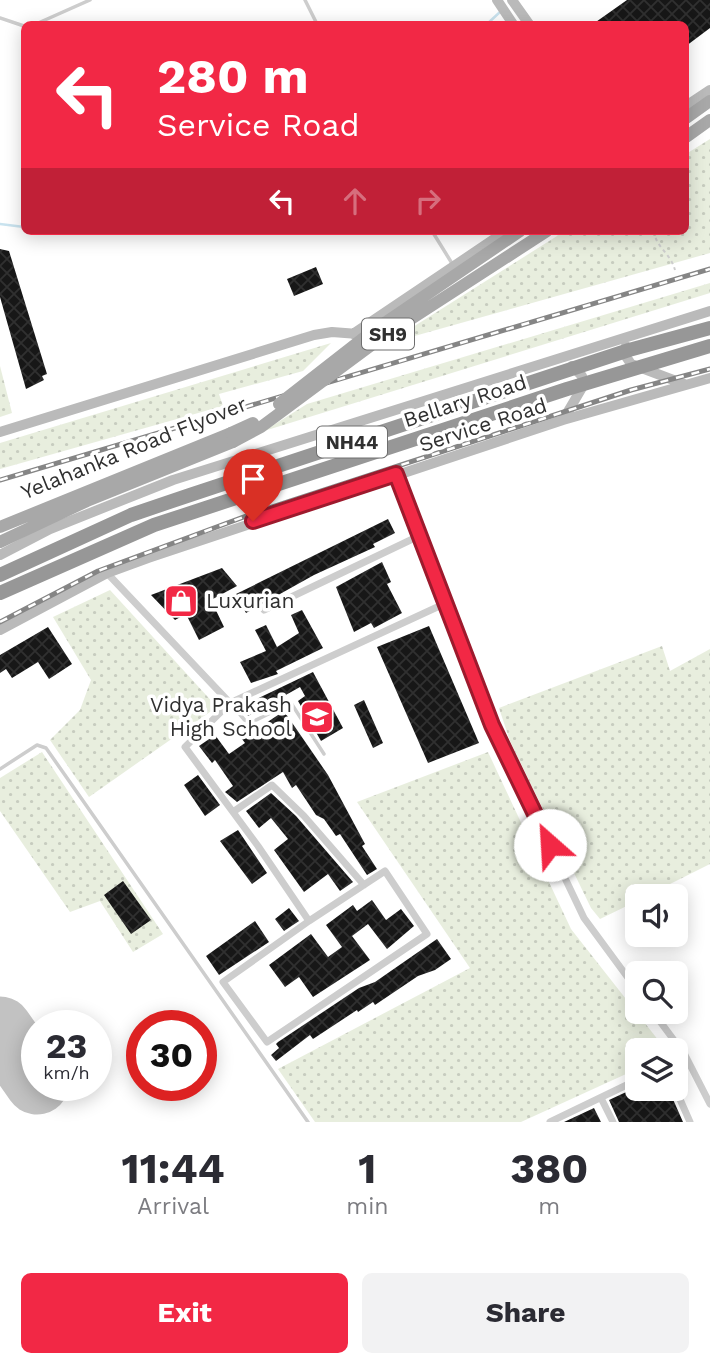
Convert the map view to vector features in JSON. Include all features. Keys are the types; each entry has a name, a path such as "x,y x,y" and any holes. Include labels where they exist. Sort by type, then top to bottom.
{"highway":[{"name":"Bellary Road","path":"0,575 131,516 190,495 629,350 710,328"},
{"name":"Bellary Road","path":"0,593 154,525 567,389 710,346"}],"main road":[{"path":"497,0 511,21"},
{"path":"512,0 527,21"},
{"path":"689,104 710,90"},
{"path":"689,116 710,101"},
{"path":"689,135 710,121"},
{"path":"689,142 710,127"},
{"path":"353,334 500,235"},
{"name":"Yelahanka Road Flyover","path":"0,542 232,438 370,333 514,235"},
{"name":"Yelahanka Road Flyover","path":"0,527 261,428 377,341 541,235"},
{"path":"0,432 314,335 332,332 377,335 412,325 548,235"},
{"path":"0,555 50,529 162,484 652,327 710,311"},
{"path":"652,327 626,345 628,362 684,384"},
{"path":"545,363 576,367 582,376 583,386 563,419"},
{"name":"Service Road","path":"0,630 107,573 563,419 710,377"}],"street":[{"path":"396,474 492,725 584,918 625,974"},
{"path":"264,610 421,535"},
{"path":"107,573 230,704"},
{"path":"309,921 184,747 230,704 446,603"},
{"path":"233,812 272,785 304,816 364,885"},
{"path":"385,871 427,934 267,1042 223,982 309,921 385,871"},
{"path":"688,1061 710,1104"},
{"path":"550,1122 625,1086"},
{"path":"601,1098 613,1122"},
{"path":"681,1101 690,1122"}],"lane":[{"path":"43,21 90,0"},
{"path":"305,0 316,21"},
{"path":"0,18 21,25"},
{"path":"434,235 466,288"},
{"path":"230,704 248,724 290,703 324,754"},
{"path":"0,769 37,745 46,748 308,1122"}],"path":[{"path":"656,235 660,247 671,256 675,270"}],"green space":[{"path":"710,139 710,253 386,344 559,235 689,235 689,152"},
{"path":"710,283 710,293 264,431 307,404"},
{"path":"331,343 303,371 219,394 223,406 0,469 0,443"},
{"path":"0,366 12,413 0,417"},
{"path":"110,590 217,707 89,797 50,740 80,710 91,680 53,617"},
{"path":"662,646 670,671 710,649 710,864 670,884 625,884 625,907 600,919 591,908 510,741 499,708"},
{"path":"42,752 163,934 133,952 100,901 70,912 0,811 0,778"},
{"path":"488,752 571,929 625,998 625,1024 646,1024 657,1038 625,1038 625,1074 521,1122 315,1122 278,1069 470,968 357,802"}],"building":[{"path":"627,0 710,0 710,28 689,44 689,21 597,21"},
{"path":"0,249 9,251 47,374 42,376 44,380 26,389 0,297"},
{"path":"316,267 323,284 294,296 287,279"},
{"path":"388,519 395,533 373,544 375,547 314,575 246,613 236,594"},
{"path":"382,562 391,582 387,584 402,613 374,628 371,623 354,632 336,587"},
{"path":"222,568 237,586 211,600 224,627 199,640 186,614 175,620 151,595"},
{"path":"302,610 323,648 276,671 278,674 251,683 240,662 266,651 255,630 266,625 277,647 299,633 291,615"},
{"path":"429,626 479,743 428,763 377,647"},
{"path":"48,627 72,664 49,679 38,662 12,678 6,669 0,673 0,655"},
{"path":"313,672 343,728 321,741 298,701 305,696 300,687 248,716 242,706"},
{"path":"364,700 383,743 373,748 354,705"},
{"path":"284,711 328,775 365,844 362,846 377,869 367,875 340,834 336,836 324,819 316,815 296,785 292,788 283,772 237,802 225,792 233,786 215,760 212,763 199,746 215,735 229,754 245,743 242,739"},
{"path":"198,775 220,805 205,816 184,785"},
{"path":"271,793 296,816 353,882 340,891 328,874 304,892 274,850 288,839 271,818 259,828 246,811"},
{"path":"238,830 267,873 252,884 220,841"},
{"path":"123,881 151,920 131,934 104,895"},
{"path":"372,900 386,920 401,909 414,926 387,949 368,924 352,936 370,960 313,997 299,977 285,987 269,965 311,934 328,957 342,947 326,925 353,905 357,911"},
{"path":"289,908 299,921 284,931 275,919"},
{"path":"255,921 269,942 219,975 206,956"},
{"path":"437,939 451,959 435,970 418,976 375,1005 373,1002 358,1012 357,1010 313,1039 310,1035 276,1061 271,1055 279,1048 276,1044 278,1042 359,988 375,982"},
{"path":"625,1093 625,1101 674,1101 683,1122 619,1122 609,1100"},
{"path":"594,1108 601,1122 564,1122"}],"waterway":[{"path":"490,21 500,12"},
{"path":"0,224 21,227"}],"runway":[{"path":"0,1029 21,1059"}],"railway":[{"path":"0,480 710,269"},
{"path":"0,622 98,571 257,512 631,390 710,369"}],"place":[{"name":"Luxurian","path":"181,601"},
{"name":"Vidya Prakash High School","path":"317,717"}],"route":[{"path":"253,521 396,474 492,725 550,845"}]}
